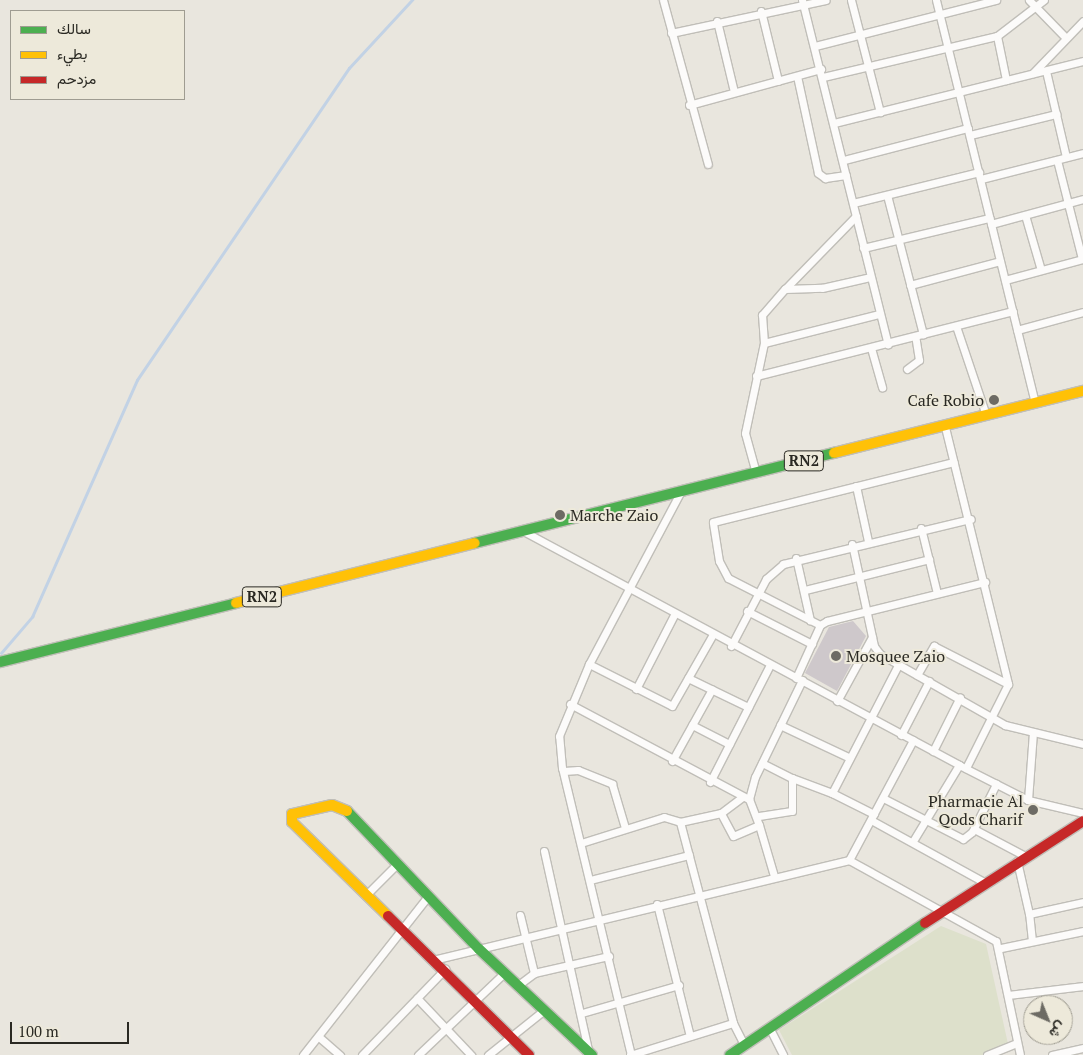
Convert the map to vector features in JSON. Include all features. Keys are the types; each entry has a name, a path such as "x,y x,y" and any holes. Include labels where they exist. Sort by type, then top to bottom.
{"main road":[{"name":"RN2","path":"0,662 1083,391"},
{"path":"529,1055 477,998 292,822 292,814 340,807 479,949 543,1011 590,1052"},
{"path":"730,1055 984,882 1083,821"}],"street":[{"path":"663,0 708,164"},
{"path":"671,34 802,1 826,0"},
{"path":"851,0 880,112"},
{"path":"936,0 961,90 968,128 1035,403"},
{"path":"815,46 860,32 996,0"},
{"path":"1029,0 1065,37"},
{"path":"823,77 997,36 1044,0"},
{"path":"802,1 844,160 863,248 888,344"},
{"path":"761,11 778,81"},
{"path":"717,21 734,92"},
{"path":"1033,73 1065,37 1083,21"},
{"path":"997,36 1006,80"},
{"path":"834,122 1083,61"},
{"path":"690,104 821,69"},
{"path":"1046,71 1066,157"},
{"path":"797,76 818,173 825,178 846,175"},
{"path":"970,135 1056,114"},
{"path":"844,160 968,128"},
{"path":"853,204 1083,153"},
{"path":"1005,280 1083,259 1057,160"},
{"path":"887,195 923,334"},
{"path":"863,248 1025,215 1083,199"},
{"path":"1025,215 1041,270"},
{"path":"756,473 745,433 764,343 760,328 764,311 856,216"},
{"path":"910,285 1000,261"},
{"path":"786,289 816,289 870,277"},
{"path":"756,376 888,344 1013,310"},
{"path":"1017,330 1083,312"},
{"path":"764,343 879,314"},
{"path":"956,326 986,415"},
{"path":"907,368 919,360 915,336"},
{"path":"871,348 882,387"},
{"path":"945,427 970,519 1008,684 994,717 966,768"},
{"path":"954,462 714,522 723,573 757,594 820,625 867,609 985,582"},
{"path":"856,486 868,541"},
{"path":"680,493 589,664 570,704 559,736 564,772 621,1003 631,1055 733,1023"},
{"path":"731,646 747,611 771,573 796,558 922,528 970,519"},
{"path":"922,528 937,594"},
{"path":"525,532 712,636 799,679 959,766 1028,800 1083,813"},
{"path":"852,544 872,638 877,651 898,665 960,697 1013,729 1083,744"},
{"path":"796,558 805,590 810,620"},
{"path":"805,590 929,559"},
{"path":"747,611 812,644"},
{"path":"636,689 674,615"},
{"path":"581,843 664,817 680,822 721,813 745,798 780,725 820,625"},
{"path":"589,664 670,706 712,636"},
{"path":"837,701 872,638"},
{"path":"917,675 934,646 1008,684"},
{"path":"832,793 898,665"},
{"path":"710,782 770,666"},
{"path":"688,678 748,707"},
{"path":"901,735 929,681"},
{"path":"672,761 712,689"},
{"path":"933,751 960,697"},
{"path":"570,704 710,782 745,798 759,816 759,825 774,876"},
{"path":"692,725 729,744"},
{"path":"780,725 850,758"},
{"path":"1028,800 1033,732"},
{"path":"849,860 912,740"},
{"path":"762,763 792,778 832,793 984,882"},
{"path":"913,841 959,766"},
{"path":"564,772 578,770 612,784 625,828"},
{"path":"759,816 792,811 792,778"},
{"path":"883,798 926,822 962,838 974,829 996,784"},
{"path":"721,813 732,836 759,825"},
{"path":"680,822 733,1023 744,1045"},
{"path":"974,829 1021,858 1032,941"},
{"path":"544,850 590,1052"},
{"path":"590,880 688,855"},
{"path":"437,959 657,904 849,860 988,935 1001,948 1020,1055"},
{"path":"368,893 397,864"},
{"path":"303,1055 428,896"},
{"path":"1028,914 1083,902"},
{"path":"657,904 679,985 690,1036"},
{"path":"520,915 534,974"},
{"path":"1001,948 1083,931"},
{"path":"517,986 534,974 609,956"},
{"path":"362,1055 446,968"},
{"path":"418,1055 504,973"},
{"path":"582,1013 679,985"},
{"path":"1008,995 1083,986"},
{"path":"417,998 447,1027 471,1055"},
{"path":"488,1055 543,1011"},
{"path":"770,1029 783,1055"},
{"path":"319,1037 340,1055"},
{"path":"987,1055 1017,1043"},
{"path":"1052,1055 1077,1052 1083,1048"}],"green space":[{"path":"941,926 986,944 1008,1044 982,1055 792,1055 779,1030"}],"building":[{"name":"Mosquee Zaio","path":"853,621 866,636 837,691 805,673 829,627"}],"waterway":[{"path":"1,653 32,617 137,380 349,68 412,0"}],"traffic: fast":[{"path":"475,543 834,453"},
{"path":"0,662 236,603"},
{"path":"347,811 479,949 592,1055"},
{"path":"730,1055 925,923"}],"traffic: slow":[{"path":"834,453 1083,391"},
{"path":"236,603 475,543"},
{"path":"347,811 332,805 292,814 292,822 388,916"}],"traffic: jam":[{"path":"925,923 1083,821"},
{"path":"388,916 529,1055"}],"place":[{"name":"Cafe Robio","path":"994,400"},
{"name":"Marche Zaio","path":"560,515"},
{"name":"Mosquee Zaio","path":"836,656"},
{"name":"Pharmacie Al Qods Charif","path":"1033,810"}]}
